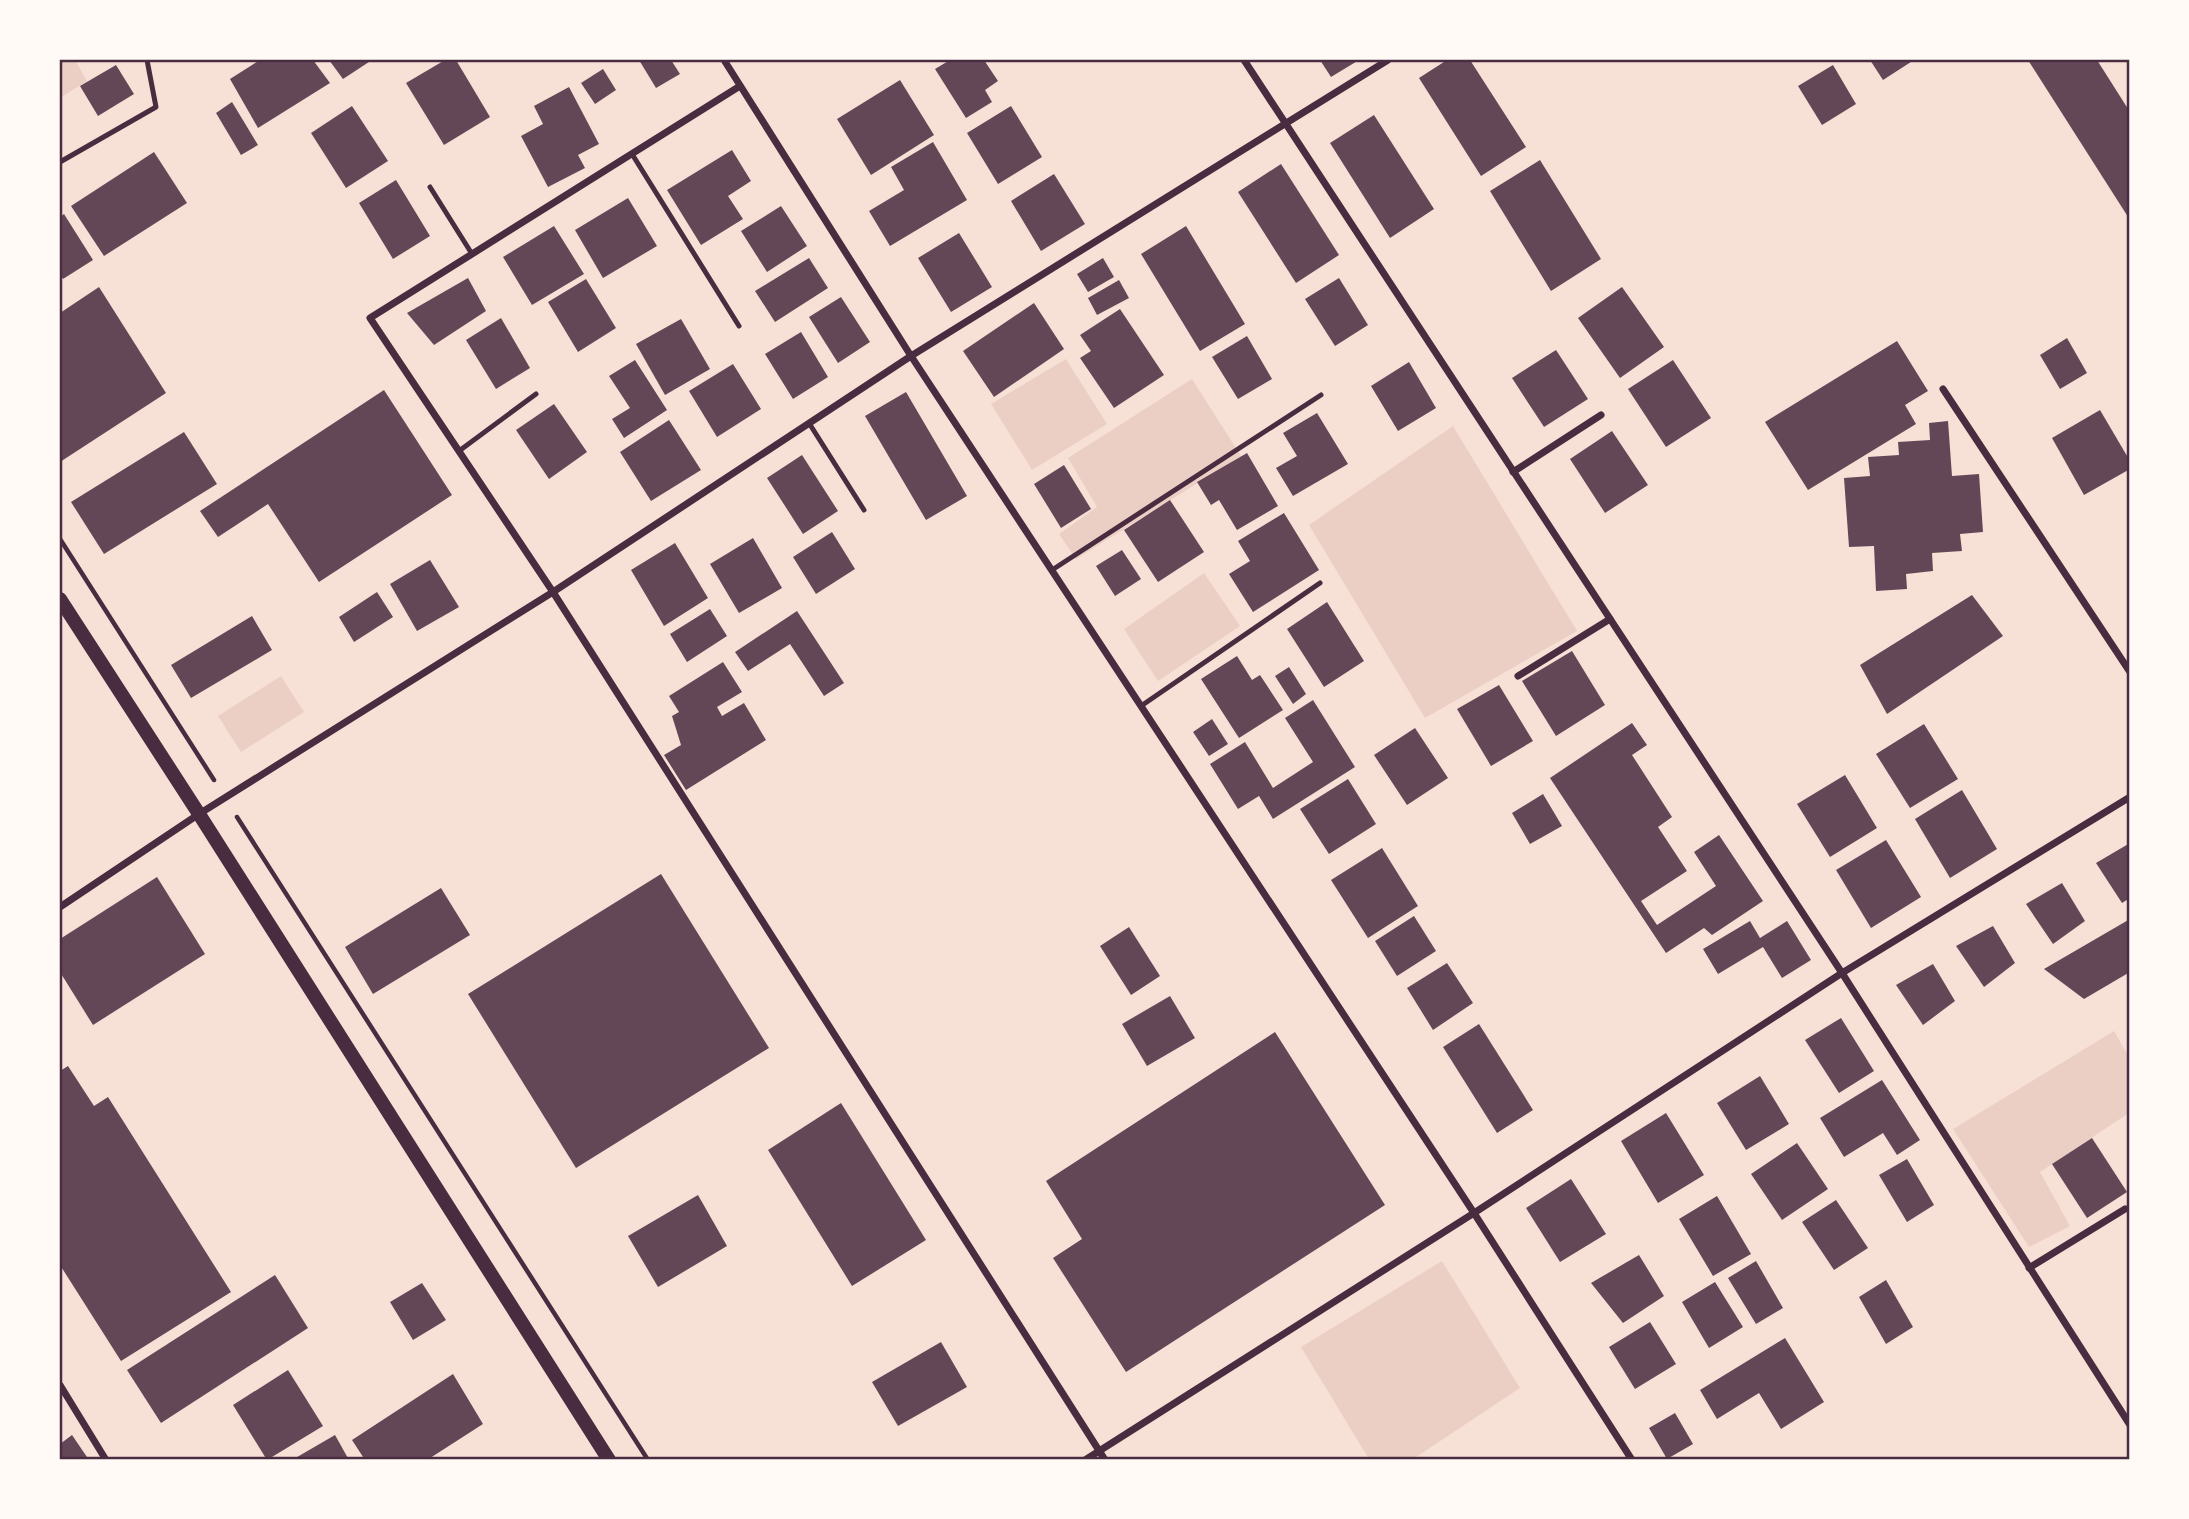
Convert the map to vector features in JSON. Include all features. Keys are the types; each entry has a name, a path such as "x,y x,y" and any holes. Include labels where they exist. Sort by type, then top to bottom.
{"main road":[{"path":"60,599 200,814 609,1460"}],"street":[{"path":"724,60 911,356 1475,1213 1632,1460"},
{"path":"1244,60 1842,973 2130,1425"},
{"path":"60,907 225,798 553,592 911,356 1388,60"},
{"path":"740,86 370,318 553,592 1105,1460"},
{"path":"1943,389 2130,672"},
{"path":"1513,472 1601,415"},
{"path":"1518,676 1610,620"},
{"path":"1085,1460 1475,1213 1842,973 2130,797"},
{"path":"2029,1268 2125,1209"},
{"path":"60,1385 106,1460"}],"lane":[{"path":"60,162 156,107 147,60"},
{"path":"632,154 739,326"},
{"path":"430,187 472,254"},
{"path":"459,451 536,394"},
{"path":"1052,570 1321,395"},
{"path":"810,423 863,510"},
{"path":"1141,706 1320,583"}],"path":[{"path":"60,539 648,1460"}],"shaded area":[{"path":"60,60 75,60 87,81 60,98"},
{"path":"1066,359 1107,424 1032,470 991,404"},
{"path":"1192,379 1241,456 1076,559 1059,534 1097,507 1068,458"},
{"path":"1453,426 1577,631 1425,718 1309,525"},
{"path":"1204,573 1240,626 1158,681 1124,629"},
{"path":"281,676 304,712 241,752 218,716"},
{"path":"2114,1031 2129,1057 2129,1113 2040,1172 2070,1226 2029,1247 1953,1129"},
{"path":"1442,1261 1520,1388 1413,1459 1369,1459 1301,1347"}],"building":[{"path":"260,60 313,60 330,83 258,128 230,79"},
{"path":"329,60 372,60 343,79"},
{"path":"445,60 456,60 490,117 444,145 406,83"},
{"path":"639,60 671,60 680,74 656,88"},
{"path":"950,60 984,60 998,81 985,90 992,102 966,118 935,69"},
{"path":"1320,60 1359,60 1331,77"},
{"path":"1447,60 1470,60 1526,147 1481,176 1419,78"},
{"path":"1870,60 1914,60 1883,80"},
{"path":"2028,60 2097,60 2130,112 2130,220"},
{"path":"116,65 134,94 98,116 80,86"},
{"path":"1833,65 1856,104 1822,125 1798,86"},
{"path":"603,69 616,90 595,104 581,83"},
{"path":"900,80 934,135 871,175 837,119"},
{"path":"569,87 599,144 578,155 585,168 548,187 521,136 543,124 534,106"},
{"path":"232,102 258,145 241,155 216,113"},
{"path":"352,106 388,161 346,188 311,133"},
{"path":"1011,106 1042,157 998,184 967,133"},
{"path":"1374,115 1434,209 1390,238 1330,143"},
{"path":"933,142 967,200 890,246 869,211 904,190 891,167"},
{"path":"732,150 751,181 728,196 743,219 701,245 667,190"},
{"path":"154,152 187,203 104,256 71,206"},
{"path":"1540,160 1601,259 1551,291 1490,191"},
{"path":"1281,164 1339,255 1296,283 1238,192"},
{"path":"1054,174 1085,224 1041,251 1011,201"},
{"path":"396,180 430,236 393,259 359,203"},
{"path":"628,198 657,246 603,278 575,230"},
{"path":"781,206 807,246 767,272 741,231"},
{"path":"64,214 93,260 63,279 60,274 60,217"},
{"path":"554,226 584,274 532,305 503,257"},
{"path":"1186,226 1245,324 1200,351 1141,254"},
{"path":"959,233 992,287 951,312 918,258"},
{"path":"809,258 828,288 775,322 755,291"},
{"path":"1103,258 1114,277 1088,292 1077,274"},
{"path":"468,278 486,311 434,345 407,313"},
{"path":"1339,278 1368,325 1335,346 1305,299"},
{"path":"586,279 616,328 578,352 548,302"},
{"path":"1119,280 1129,298 1097,315 1088,298"},
{"path":"99,287 166,393 60,462 60,313"},
{"path":"1622,287 1664,347 1620,378 1578,318"},
{"path":"841,297 870,342 838,363 809,317"},
{"path":"1034,303 1064,349 994,397 963,351"},
{"path":"1120,309 1164,375 1114,408 1080,358 1091,351 1080,335"},
{"path":"501,318 530,368 496,389 466,340"},
{"path":"681,319 710,369 665,395 636,344"},
{"path":"801,332 828,377 793,399 765,354"},
{"path":"1247,336 1272,379 1238,399 1212,357"},
{"path":"2067,338 2087,373 2060,389 2040,355"},
{"path":"1897,341 1928,391 1905,405 1916,424 1808,490 1765,422"},
{"path":"1556,350 1588,399 1544,427 1512,378"},
{"path":"635,360 667,410 624,438 612,419 630,408 609,376"},
{"path":"1673,360 1711,418 1666,447 1628,389"},
{"path":"1409,362 1436,408 1398,431 1371,386"},
{"path":"733,364 761,409 717,437 689,391"},
{"path":"384,390 452,495 319,582 268,504 218,537 200,511"},
{"path":"906,392 967,496 926,520 865,416"},
{"path":"554,404 587,452 549,479 516,430"},
{"path":"2100,410 2130,461 2130,469 2084,495 2052,438"},
{"path":"1317,413 1348,464 1293,496 1276,468 1297,456 1283,433"},
{"path":"669,420 701,470 651,501 620,452"},
{"path":"1948,421 1952,476 1979,474 1983,532 1960,534 1962,551 1932,553 1933,571 1906,574 1907,589 1876,591 1874,546 1849,547 1844,478 1870,476 1868,457 1899,455 1898,442 1930,440 1929,423"},
{"path":"1612,431 1648,485 1605,513 1570,459"},
{"path":"184,432 217,484 104,554 71,502"},
{"path":"1247,453 1278,506 1237,530 1219,500 1211,505 1197,482"},
{"path":"802,455 838,511 803,534 767,478"},
{"path":"1064,465 1091,509 1061,528 1034,484"},
{"path":"1170,500 1204,552 1158,582 1124,530"},
{"path":"1284,513 1319,570 1253,612 1229,574 1250,561 1238,541"},
{"path":"832,532 855,569 816,594 793,557"},
{"path":"753,538 782,588 739,613 710,564"},
{"path":"675,543 708,598 664,626 631,570"},
{"path":"1122,550 1141,579 1115,596 1096,566"},
{"path":"430,560 459,607 417,631 390,584"},
{"path":"377,592 393,617 354,642 339,617"},
{"path":"1972,595 2003,636 1887,714 1860,665"},
{"path":"1327,602 1364,661 1324,687 1287,629"},
{"path":"710,609 727,636 687,662 670,634"},
{"path":"797,611 844,683 824,696 790,644 748,671 735,652"},
{"path":"252,616 272,650 191,698 171,665"},
{"path":"1572,651 1605,705 1556,736 1522,681"},
{"path":"1237,656 1252,680 1260,675 1283,710 1239,738 1201,679"},
{"path":"723,662 742,692 717,707 722,716 744,703 766,740 686,790 664,755 681,745 672,716 679,712 669,696"},
{"path":"1289,667 1306,694 1293,704 1275,676"},
{"path":"1499,685 1533,741 1491,766 1457,709"},
{"path":"1313,700 1355,767 1273,819 1259,796 1238,809 1210,764 1245,742 1273,788 1313,762 1285,718"},
{"path":"1212,719 1228,744 1209,756 1193,732"},
{"path":"1632,723 1647,745 1632,755 1672,817 1658,827 1687,871 1641,901 1657,925 1716,886 1694,852 1719,835 1763,901 1712,935 1704,928 1666,953 1550,778"},
{"path":"1924,724 1958,779 1910,808 1876,754"},
{"path":"1415,728 1448,778 1407,805 1374,755"},
{"path":"1845,775 1877,828 1830,857 1797,804"},
{"path":"1348,779 1376,824 1329,854 1300,809"},
{"path":"1962,790 1997,849 1950,878 1915,819"},
{"path":"1543,794 1562,826 1530,844 1512,813"},
{"path":"1886,840 1921,897 1871,928 1836,870"},
{"path":"2130,843 2130,898 2122,903 2096,863"},
{"path":"1382,848 1418,906 1368,938 1331,880"},
{"path":"661,874 769,1048 576,1168 468,994"},
{"path":"157,877 205,954 93,1025 60,972 60,939"},
{"path":"2062,883 2085,921 2053,944 2026,904"},
{"path":"441,888 470,935 373,994 345,947"},
{"path":"1414,916 1436,951 1397,976 1375,941"},
{"path":"2130,919 2130,972 2084,999 2044,969"},
{"path":"1750,921 1760,938 1787,921 1811,960 1782,978 1763,947 1718,974 1703,949"},
{"path":"1993,926 2015,963 1984,987 1956,946"},
{"path":"1129,927 1160,976 1131,995 1100,946"},
{"path":"1447,963 1473,1003 1433,1030 1407,988"},
{"path":"1933,964 1955,1001 1923,1025 1896,985"},
{"path":"1170,996 1195,1038 1147,1066 1122,1024"},
{"path":"1841,1018 1874,1071 1839,1093 1805,1040"},
{"path":"1479,1024 1533,1110 1497,1133 1443,1047"},
{"path":"1275,1032 1385,1205 1126,1372 1053,1258 1082,1239 1046,1181"},
{"path":"68,1066 94,1106 108,1097 231,1292 121,1361 60,1265 60,1071"},
{"path":"1760,1076 1789,1124 1746,1150 1717,1103"},
{"path":"1882,1080 1920,1140 1897,1155 1883,1133 1844,1157 1820,1118"},
{"path":"841,1103 926,1240 852,1286 768,1150"},
{"path":"1666,1113 1704,1175 1658,1203 1621,1141"},
{"path":"2092,1138 2127,1192 2087,1218 2052,1164"},
{"path":"1797,1143 1828,1189 1782,1220 1751,1174"},
{"path":"1907,1159 1934,1205 1907,1222 1879,1175"},
{"path":"1571,1179 1606,1234 1560,1262 1526,1208"},
{"path":"698,1195 727,1246 658,1287 628,1236"},
{"path":"1717,1196 1751,1254 1713,1276 1679,1219"},
{"path":"1836,1200 1868,1248 1834,1270 1802,1222"},
{"path":"1639,1255 1664,1296 1623,1323 1591,1283"},
{"path":"1756,1261 1783,1308 1756,1324 1728,1278"},
{"path":"275,1275 308,1328 161,1423 127,1370"},
{"path":"1886,1280 1913,1327 1886,1344 1859,1297"},
{"path":"1715,1282 1743,1327 1709,1348 1682,1302"},
{"path":"422,1283 446,1320 413,1340 390,1302"},
{"path":"1650,1322 1676,1364 1635,1389 1609,1347"},
{"path":"1785,1338 1824,1402 1781,1429 1759,1393 1717,1419 1700,1390"},
{"path":"941,1342 967,1387 898,1426 872,1382"},
{"path":"288,1370 323,1426 267,1460 233,1405"},
{"path":"453,1374 483,1424 427,1460 365,1460 352,1440"},
{"path":"1675,1413 1693,1444 1667,1459 1649,1428"},
{"path":"72,1435 89,1460 60,1460 60,1444"},
{"path":"335,1435 349,1460 292,1460"}]}
